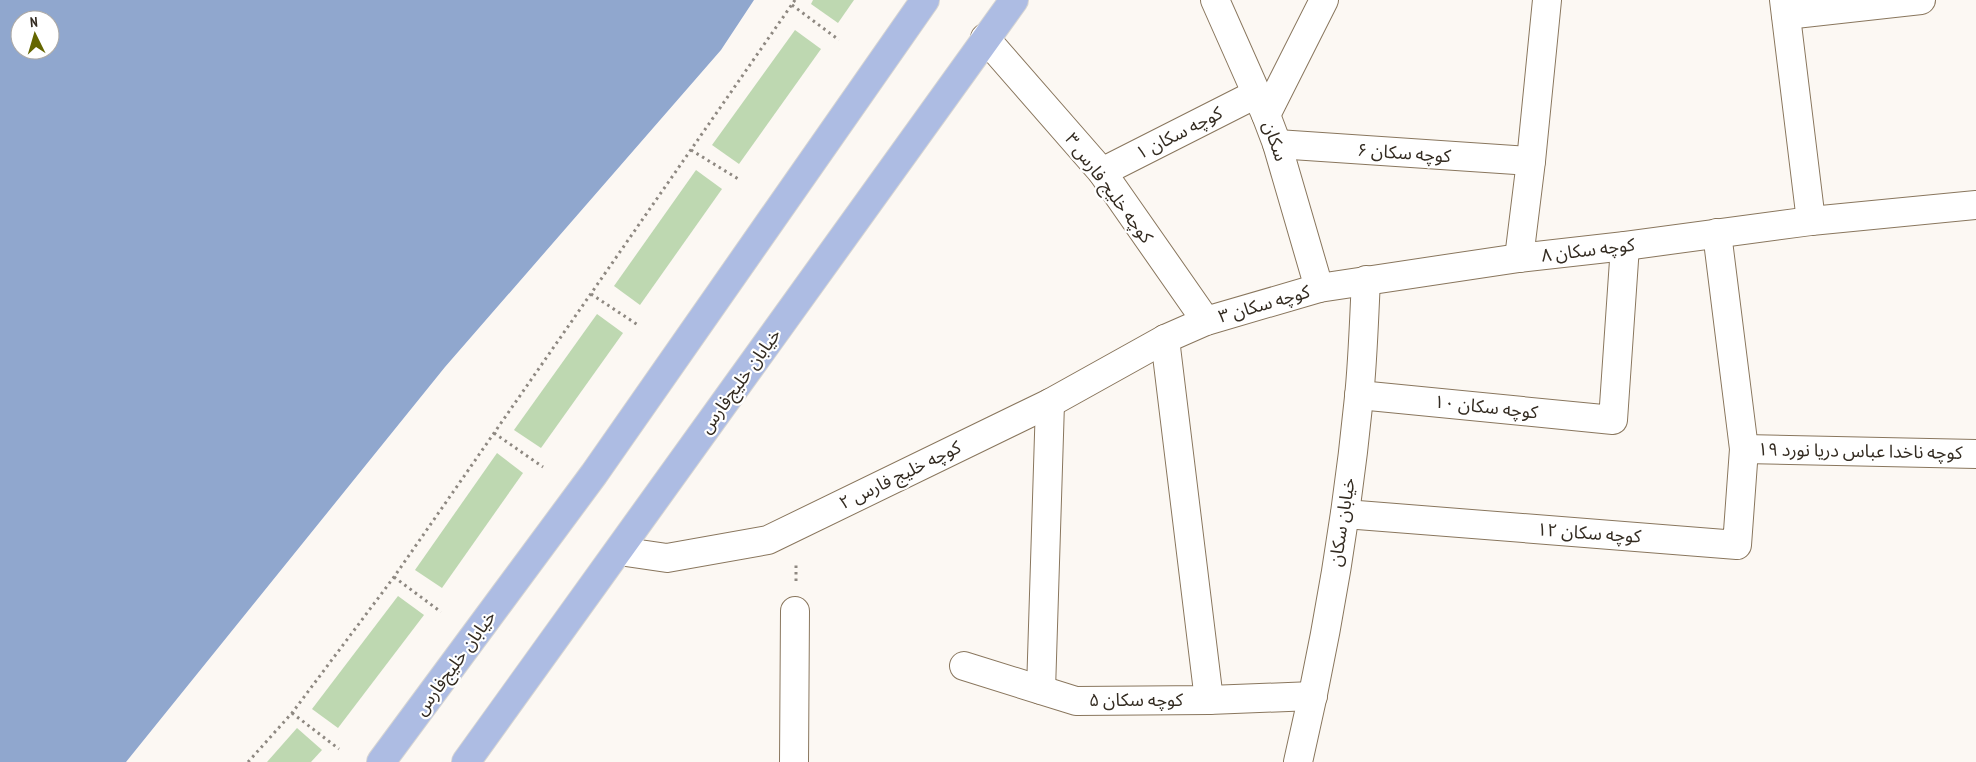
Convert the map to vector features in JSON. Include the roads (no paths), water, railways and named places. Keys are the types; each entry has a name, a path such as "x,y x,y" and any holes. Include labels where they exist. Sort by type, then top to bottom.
{"main road":[{"name":"خیابان خلیج‌فارس","path":"382,762 594,474 925,0"},
{"name":"خیابان خلیج‌فارس","path":"466,762 1014,0"}],"street":[{"name":"سکان","path":"1215,0 1277,144 1319,288"},
{"path":"1261,105 1324,0"},
{"path":"1519,258 1531,162 1547,0"},
{"path":"1811,221 1785,8 1921,0"},
{"name":"کوچه خلیج فارس ۳","path":"985,38 1102,172 1206,320"},
{"name":"کوچه سکان ۱","path":"1102,172 1261,105"},
{"name":"کوچه سکان ۶","path":"1277,144 1531,162"},
{"name":"کوچه سکان ۸","path":"1366,280 1519,258 1811,221 1976,206"},
{"path":"1717,233 1744,448"},
{"name":"کوچه سکان ۱۰","path":"1359,395 1613,420 1625,246"},
{"name":"کوچه سکان ۳","path":"1165,339 1206,320 1319,288 1366,280"},
{"name":"خیابان سکان","path":"1299,762 1313,696 1345,514 1359,395 1366,280"},
{"path":"1165,339 1209,700"},
{"name":"کوچه خلیج فارس ۲","path":"619,551 666,558 768,540 1050,403 1165,339"},
{"path":"1041,690 1050,403"},
{"name":"کوچه ناخدا عباس دریا نورد ۱۹","path":"1744,448 1976,454"},
{"name":"کوچه سکان ۱۲","path":"1345,514 1738,545 1744,448"},
{"path":"794,762 796,611"},
{"name":"کوچه سکان ۵","path":"964,666 1076,700 1209,700 1313,696"}],"water":[{"path":"0,0 754,0 721,50 445,367 126,762 0,762"}]}
